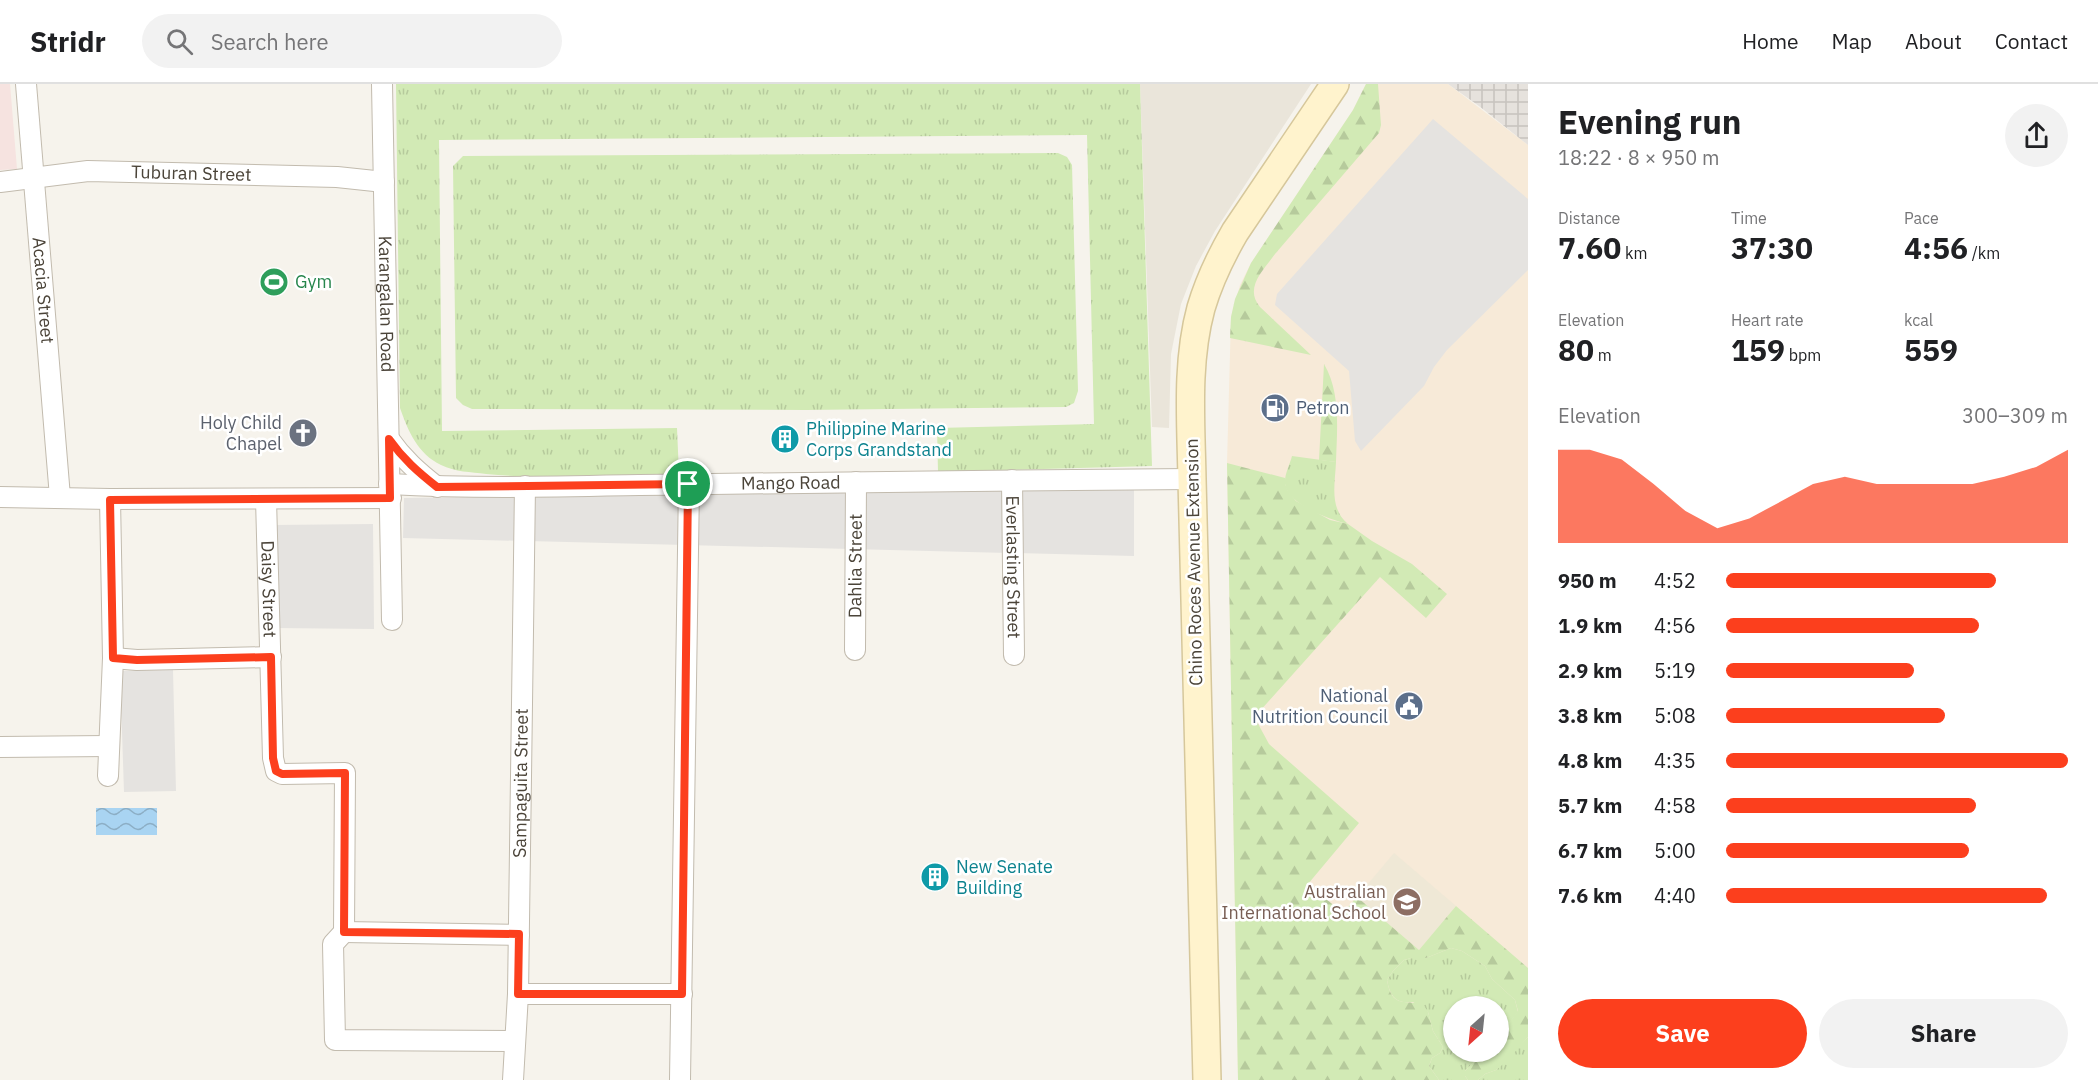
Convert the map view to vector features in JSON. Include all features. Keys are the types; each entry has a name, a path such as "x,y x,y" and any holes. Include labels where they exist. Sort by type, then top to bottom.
{"main road":[{"name":"Chino Roces Avenue Extension","path":"1207,1080 1192,479 1192,371 1196,332 1214,271 1235,232 1335,84"}],"street":[{"name":"Acacia Street","path":"26,84 60,497"},
{"name":"Karangalan Road","path":"382,84 392,620"},
{"name":"Tuburan Street","path":"0,182 88,171 337,177 384,182"},
{"path":"389,439 408,464 437,487"},
{"name":"Mango Road","path":"0,497 110,500 266,499 437,487 1192,479"},
{"name":"Everlasting Street","path":"1012,480 1014,655"},
{"name":"Dahlia Street","path":"855,650 856,482"},
{"path":"680,1080 688,484"},
{"name":"Sampaguita Street","path":"513,1080 518,994 525,486"},
{"name":"Daisy Street","path":"266,499 273,758 276,771 282,774 345,773 344,932 333,944 335,1040 515,1041"},
{"path":"108,776 113,658 110,500"},
{"path":"113,658 137,660 271,657"},
{"path":"0,747 108,746"},
{"path":"344,932 519,934"},
{"path":"518,994 682,994"}],"shaded area":[{"path":"0,84 10,84 17,169 0,170"},
{"path":"1140,84 1311,84 1215,231 1196,266 1181,304 1171,354 1169,428 1152,427"},
{"path":"1366,84 1448,84 1528,145 1528,1080 1238,1080 1227,463 1231,317 1240,285 1251,263 1353,110"},
{"path":"1448,84 1528,84 1528,145 1479,106"},
{"path":"1433,119 1528,199 1528,270 1447,350 1434,367 1424,386 1361,451 1355,441 1349,371 1275,305 1277,294"},
{"path":"1134,488 1134,556 403,538 404,498"},
{"path":"373,524 374,629 275,628 273,525"},
{"path":"173,670 176,791 124,792 120,671"},
{"name":"Australian International School","path":"1394,853 1456,906 1419,950 1357,897"}],"green space":[{"path":"396,84 1140,84 1152,466 938,472 937,428 1094,424 1087,135 439,140 442,431 677,428 679,474 510,476 463,471 441,465 420,448 410,433 400,408"},
{"path":"1366,84 1378,84 1381,125 1379,133 1275,254 1261,273 1255,286 1254,293 1260,307 1311,355 1230,338 1235,299 1251,263 1353,110"},
{"path":"1058,153 1067,157 1072,165 1078,391 1074,403 1066,407 806,410 472,409 463,405 456,398 453,166 463,156"},
{"path":"1324,364 1336,399 1336,462 1319,460"},
{"path":"1292,456 1336,462 1334,496 1338,511 1348,524 1311,510 1294,499 1288,492 1285,481"},
{"path":"1227,463 1285,478 1288,491 1296,501 1330,520 1348,524 1412,564 1447,594 1426,618 1380,577 1259,712 1256,720 1269,744 1359,823 1308,884 1343,913 1357,897 1419,950 1456,906 1528,968 1528,1037 1509,1059 1509,1023 1518,1011 1515,1000 1492,979 1485,966 1462,951 1451,948 1426,958 1404,960 1387,980 1395,999 1423,1004 1428,1012 1433,1031 1443,1047 1440,1053 1432,1058 1429,1066 1439,1080 1238,1080"},
{"path":"1451,948 1462,951 1485,966 1492,979 1515,1000 1518,1012 1509,1023 1509,996 1443,996 1443,1047 1433,1031 1428,1012 1413,1002 1402,1002 1395,998 1387,980 1404,960 1426,958"},
{"path":"1528,1037 1528,1080 1478,1080 1485,1074 1496,1070 1504,1062 1509,1062 1509,1057"},
{"path":"1443,1047 1443,1062 1474,1062 1465,1071 1468,1080 1439,1080 1429,1066 1432,1058 1440,1053"},
{"path":"1474,1062 1506,1062 1478,1080 1468,1080 1465,1071"}],"water":[{"path":"96,808 157,808 157,835 96,835"}],"place":[{"name":"Gym","path":"274,282"},
{"name":"Petron","path":"1275,408"},
{"name":"Holy Child Chapel","path":"303,433"},
{"name":"Philippine Marine Corps Grandstand","path":"785,439"},
{"name":"National Nutrition Council","path":"1409,706"},
{"name":"New Senate Building","path":"935,877"},
{"name":"Australian International School","path":"1407,902"}],"route":[{"path":"389,439 413,469 437,487 688,484 682,994 518,994 519,934 344,932 345,773 282,774 276,771 273,758 271,657 137,660 113,658 110,500 390,498 389,439"}]}
